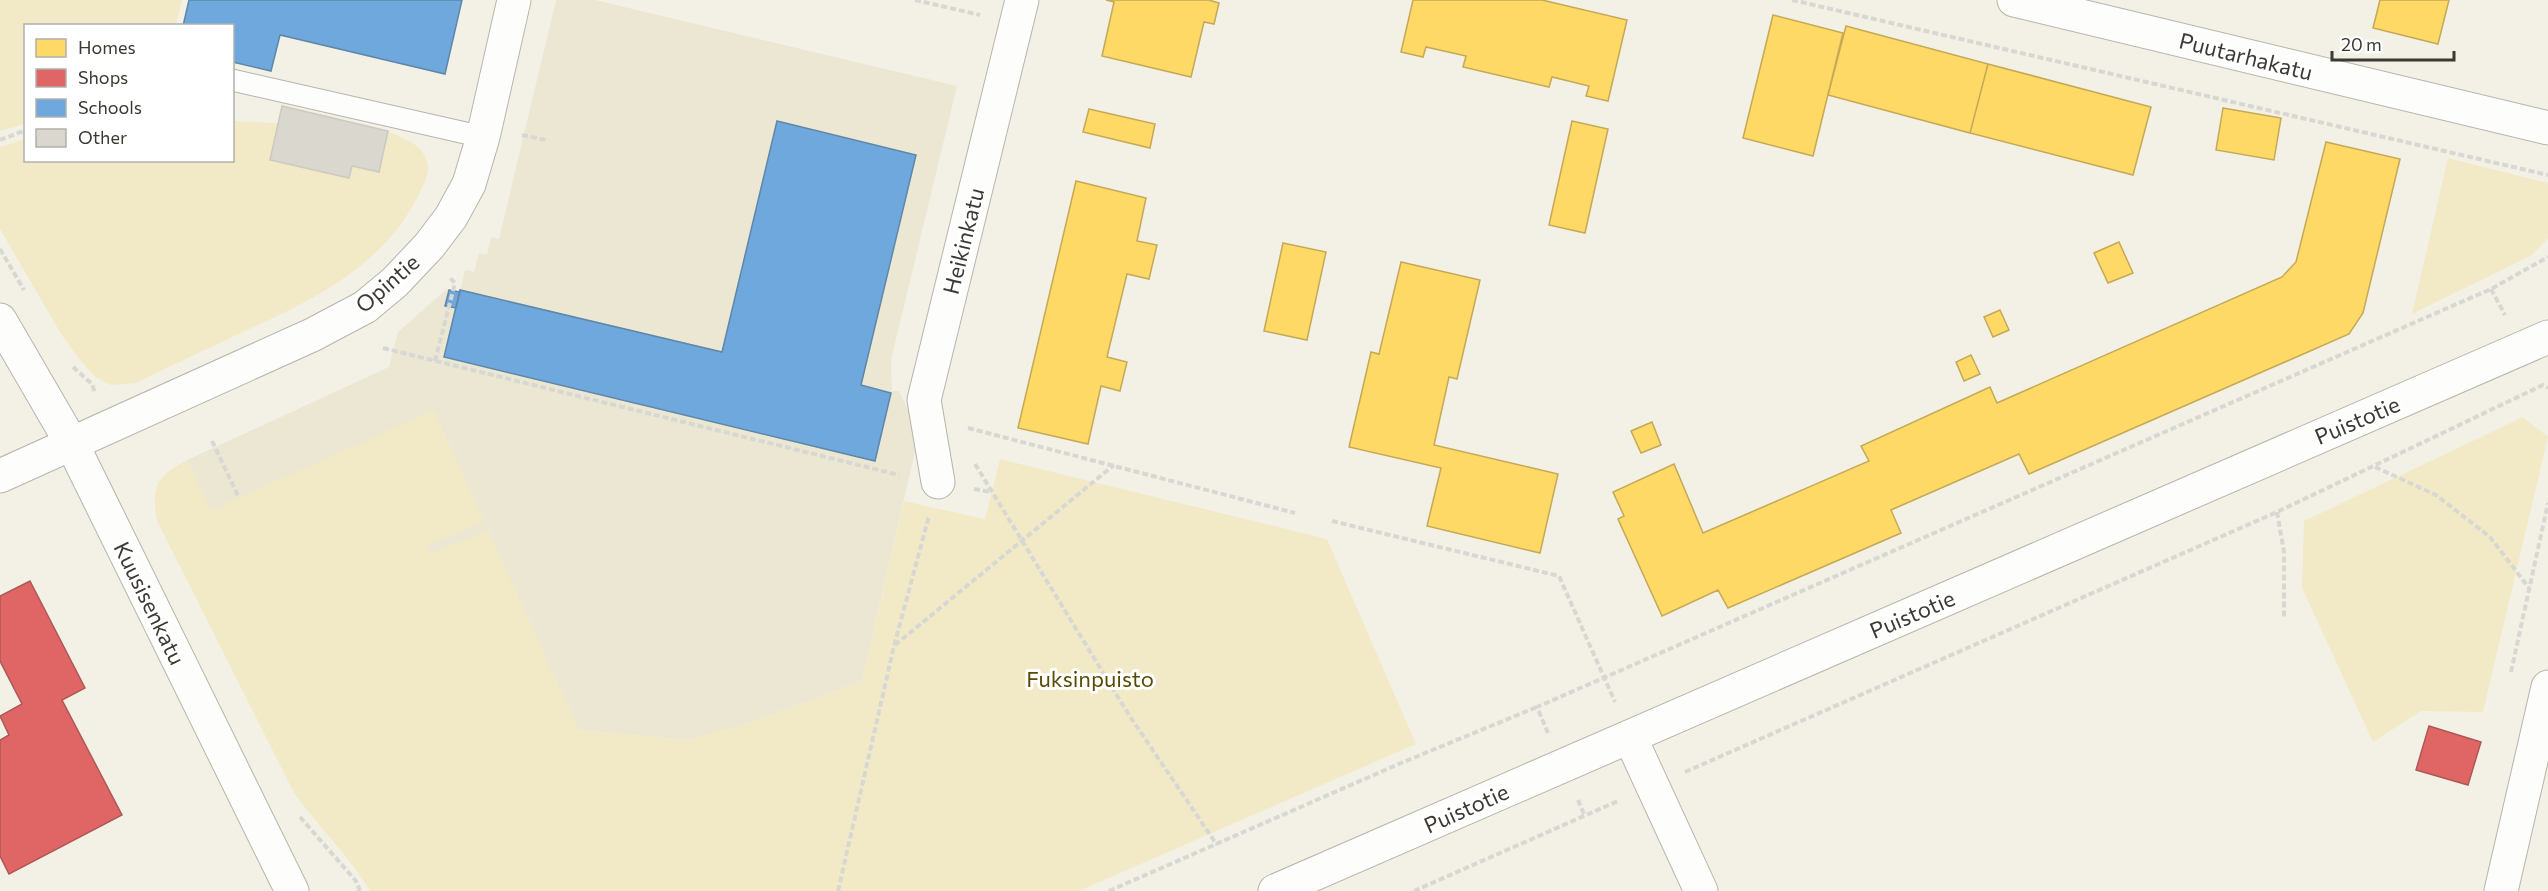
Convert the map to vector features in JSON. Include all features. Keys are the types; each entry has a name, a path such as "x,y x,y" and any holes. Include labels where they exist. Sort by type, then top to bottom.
{"street":[{"name":"Opintie","path":"0,476 312,335 364,307 395,282 429,246 451,217 469,184 483,137 514,0"},
{"name":"Heikinkatu","path":"938,482 924,400 1022,0"},
{"name":"Puutarhakatu","path":"2014,0 2548,129"},
{"name":"Kuusisenkatu","path":"0,320 72,444 292,891"},
{"name":"Puistotie","path":"1275,891 2548,337"},
{"path":"2501,891 2548,687"},
{"path":"1630,737 1701,891"}],"lane":[{"path":"234,80 483,137"}],"path":[{"path":"915,0 982,15"},
{"path":"1792,0 2548,175"},
{"path":"0,140 24,131"},
{"path":"516,134 546,140"},
{"path":"1109,891 1401,763 1604,679 2491,289 2548,257"},
{"path":"435,360 455,283 447,276"},
{"path":"382,348 884,472 938,482 894,646 838,891"},
{"path":"1414,891 1584,814 2277,512 2543,384 2548,388"},
{"path":"927,421 953,424 1295,513"},
{"path":"212,441 239,498"},
{"path":"894,646 1114,465"},
{"path":"2374,467 2436,495 2490,537 2529,589"},
{"path":"991,492 1129,715 1217,845"},
{"path":"2509,680 2548,503"},
{"path":"2277,512 2284,552 2284,619"},
{"path":"1332,520 1559,576 1630,737"},
{"path":"1537,707 1584,814"}],"shaded area":[{"path":"556,0 595,0 957,86 891,360 892,391 899,391 919,434 862,681 747,724 686,740 579,730 362,846 187,460 389,367 398,332 447,289 460,292 465,270 474,272 479,253 487,255 491,237 499,239"}],"green space":[{"path":"0,0 182,0 176,24 24,24 24,124 0,131"},
{"path":"234,121 278,123 270,160 349,178 352,166 379,172 388,131 420,149 427,161 428,174 402,223 364,263 342,280 294,308 136,383 111,385 95,377 61,334 0,229 0,147 24,139 24,162 234,162"},
{"path":"2448,158 2548,183 2548,238 2532,255 2412,314"},
{"name":"Fuksinpuisto","path":"434,410 484,521 428,546 431,554 488,530 579,730 686,740 747,724 862,681 904,501 985,519 1000,459 1327,539 1416,744 1079,891 370,891 353,866 294,793 157,521 156,491 158,484 168,472 187,460 211,510"},
{"path":"2523,417 2548,437 2483,712 2421,711 2373,742 2302,588 2304,521"}],"building: Homes":[{"path":"1106,0 1209,0 1219,3 1214,24 1204,22 1191,77 1102,56 1114,2"},
{"path":"1413,0 1542,0 1627,20 1608,101 1586,96 1589,86 1552,77 1549,87 1463,67 1466,56 1426,47 1423,57 1401,52"},
{"path":"2380,0 2449,0 2438,44 2373,28"},
{"path":"1773,15 1843,33 1813,156 1743,138"},
{"path":"1846,26 1988,64 1970,133 1828,95"},
{"path":"1988,64 2151,107 2133,175 1970,133"},
{"path":"2223,108 2281,118 2274,160 2216,150"},
{"path":"1089,109 1155,124 1150,148 1083,132"},
{"path":"1572,121 1608,129 1585,233 1549,225"},
{"path":"2326,142 2400,159 2363,313 2349,334 2029,474 2019,454 1891,510 1901,533 1728,608 1718,590 1662,616 1618,519 1624,516 1613,492 1674,464 1703,533 1869,461 1861,446 1990,387 1997,403 2282,277 2296,262"},
{"path":"1076,181 1146,198 1137,241 1157,245 1149,279 1127,274 1107,357 1127,362 1120,391 1101,386 1088,444 1018,428"},
{"path":"2119,242 2133,273 2108,283 2094,253"},
{"path":"1283,243 1326,252 1307,340 1264,331"},
{"path":"1401,262 1480,280 1457,379 1449,377 1434,445 1558,474 1540,553 1427,526 1441,468 1349,447 1371,352 1379,354"},
{"path":"2000,310 2009,330 1993,337 1984,317"},
{"path":"1971,355 1980,374 1964,381 1956,362"},
{"path":"1652,422 1661,445 1641,453 1631,431"}],"building: Shops":[{"path":"30,581 85,688 62,700 122,815 9,874 0,856 0,740 9,735 0,716 22,704 0,661 0,596"},
{"path":"2429,726 2481,742 2468,785 2416,770"}],"building: Schools":[{"path":"189,0 462,0 445,74 280,35 271,71 234,62 234,24 183,24"},
{"path":"777,121 916,155 861,385 891,393 875,461 444,357 460,290 722,352"},
{"path":"449,290 460,292 456,308 445,306"}],"building: Other":[{"path":"282,106 388,131 379,172 352,166 349,178 270,160"}]}
